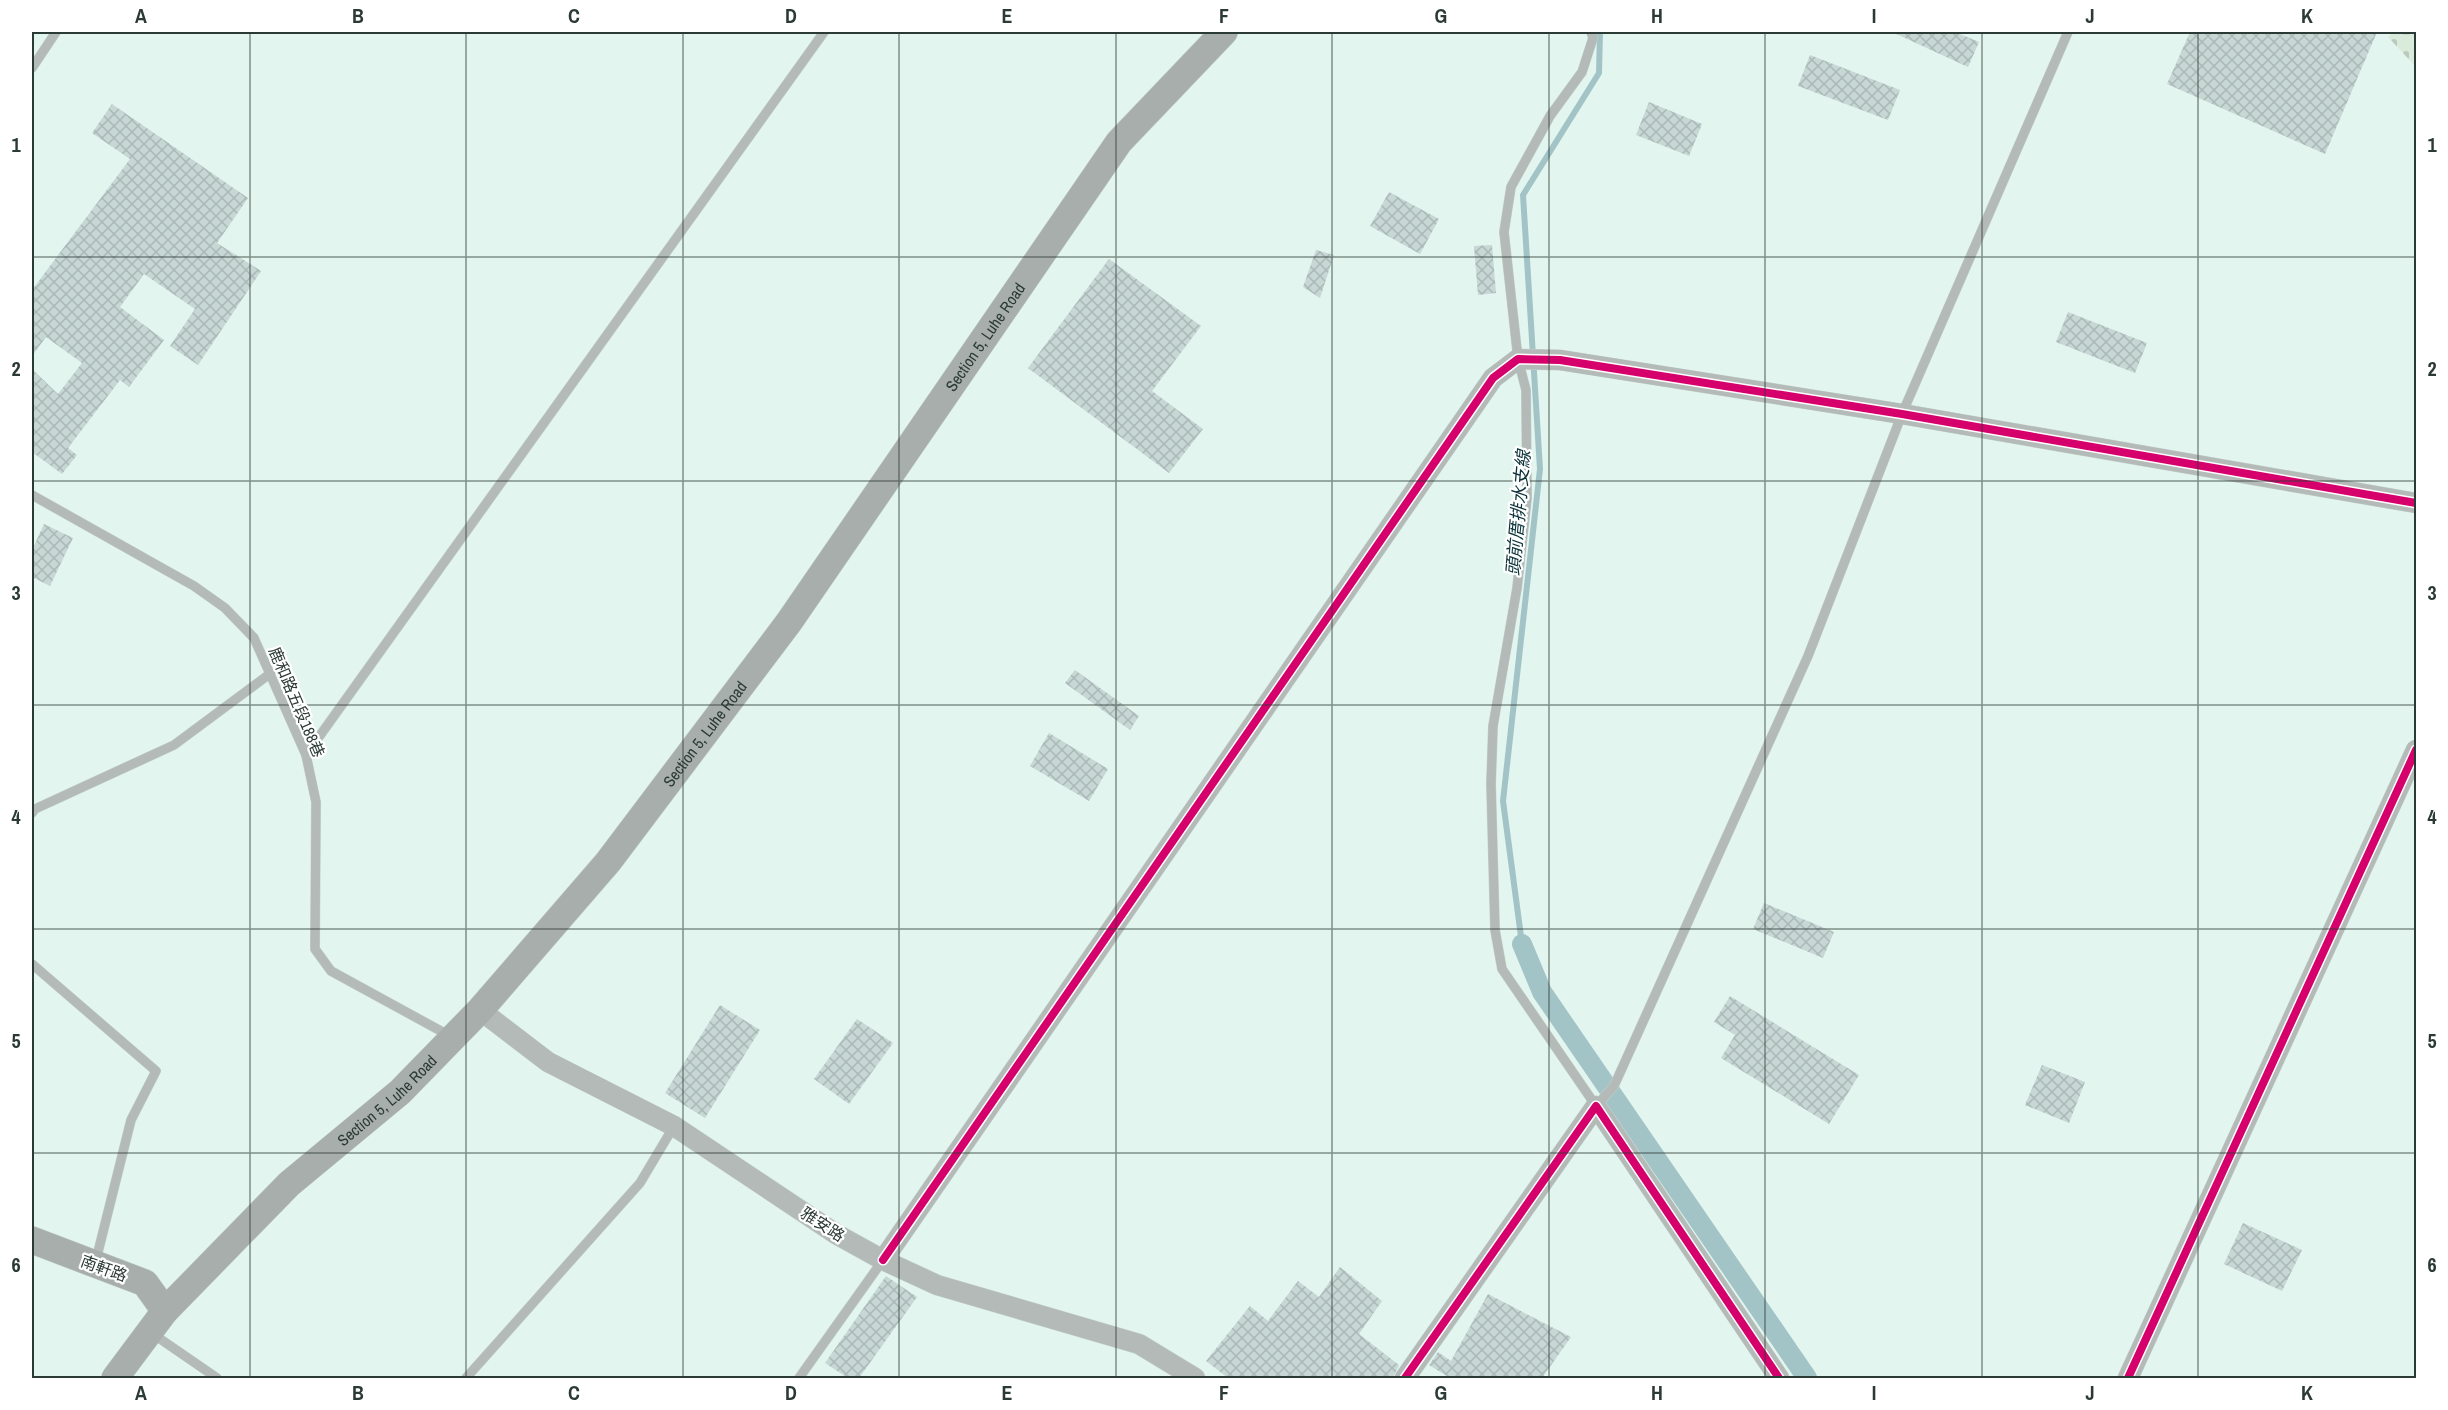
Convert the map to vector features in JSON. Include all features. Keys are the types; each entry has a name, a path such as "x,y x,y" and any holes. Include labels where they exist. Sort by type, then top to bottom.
{"main road":[{"name":"Section 5, Luhe Road","path":"115,1378 157,1321 289,1184 400,1092 480,1010 608,862 789,622 1119,142 1224,32"},
{"name":"南軒路","path":"32,1240 145,1283 157,1321"}],"street":[{"path":"883,1260 1493,378 1518,359 1560,360 1902,414 2416,503"},
{"path":"2128,1378 2416,750"},
{"name":"雅安路","path":"480,1010 548,1062 674,1126 836,1234 883,1260 937,1285 1139,1344 1195,1378"},
{"path":"1405,1378 1596,1106 1779,1378"}],"lane":[{"path":"32,68 56,32"},
{"path":"306,755 824,32"},
{"path":"1591,32 1591,47 1582,72 1550,116 1511,187 1504,232 1518,359 1526,390 1527,498 1517,588 1493,726 1491,784 1495,930 1502,969 1596,1106 1614,1086 1809,656 1902,414 2068,32"},
{"name":"鹿和路五段188巷","path":"32,495 194,586 217,603 254,638 306,755 316,802 313,927 315,949 331,971 452,1037"},
{"path":"32,813 35,809 174,745 271,673"},
{"path":"32,964 156,1071 131,1120 94,1265"},
{"path":"466,1378 640,1183 674,1126"},
{"path":"799,1378 883,1260"},
{"path":"157,1321 217,1378"}],"green space":[{"path":"2394,32 2416,32 2416,67 2388,37"}],"building":[{"path":"1892,32 1955,32 1979,42 1968,67"},
{"path":"2190,32 2377,32 2325,154 2167,84"},
{"path":"1810,55 1900,90 1888,120 1798,86"},
{"path":"1649,102 1702,124 1689,156 1636,135"},
{"path":"112,104 248,198 217,243 261,271 198,365 170,346 195,309 144,274 120,307 164,340 129,387 120,380 68,448 77,455 62,474 32,452 32,369 58,394 82,363 46,337 32,356 32,290 130,159 92,133"},
{"path":"1389,192 1439,219 1420,254 1370,226"},
{"path":"1492,245 1496,293 1478,295 1474,246"},
{"path":"1316,250 1334,255 1320,298 1303,287"},
{"path":"1109,259 1201,326 1152,391 1203,429 1169,473 1028,368"},
{"path":"2068,312 2147,343 2135,373 2056,342"},
{"path":"44,524 73,538 50,586 32,577 32,550"},
{"path":"1075,670 1139,716 1130,730 1065,683"},
{"path":"1049,733 1108,769 1089,801 1030,766"},
{"path":"1764,903 1834,932 1823,958 1753,929"},
{"path":"1730,996 1859,1075 1829,1124 1721,1058 1735,1035 1714,1022"},
{"path":"720,1005 760,1030 705,1118 665,1093"},
{"path":"857,1019 893,1043 849,1104 814,1079"},
{"path":"2042,1065 2085,1082 2069,1123 2025,1105"},
{"path":"2243,1223 2302,1250 2282,1291 2224,1264"},
{"path":"1340,1267 1382,1301 1359,1334 1399,1365 1393,1378 1228,1378 1206,1361 1250,1306 1268,1321 1298,1281 1319,1297"},
{"path":"886,1276 917,1297 859,1378 848,1378 825,1363"},
{"path":"1488,1294 1571,1337 1542,1378 1450,1378 1429,1365 1438,1352 1451,1361"}],"waterway":[{"name":"頭前厝排水支線","path":"1522,944 1503,801 1540,469 1523,195 1599,73 1600,32"},
{"path":"1522,944 1542,992 1807,1378"}],"cycle path":[{"path":"883,1260 1493,378 1518,359 1560,360 1902,414 2416,503"},
{"path":"2128,1378 2416,750"},
{"path":"1405,1378 1596,1106 1779,1378"}]}
